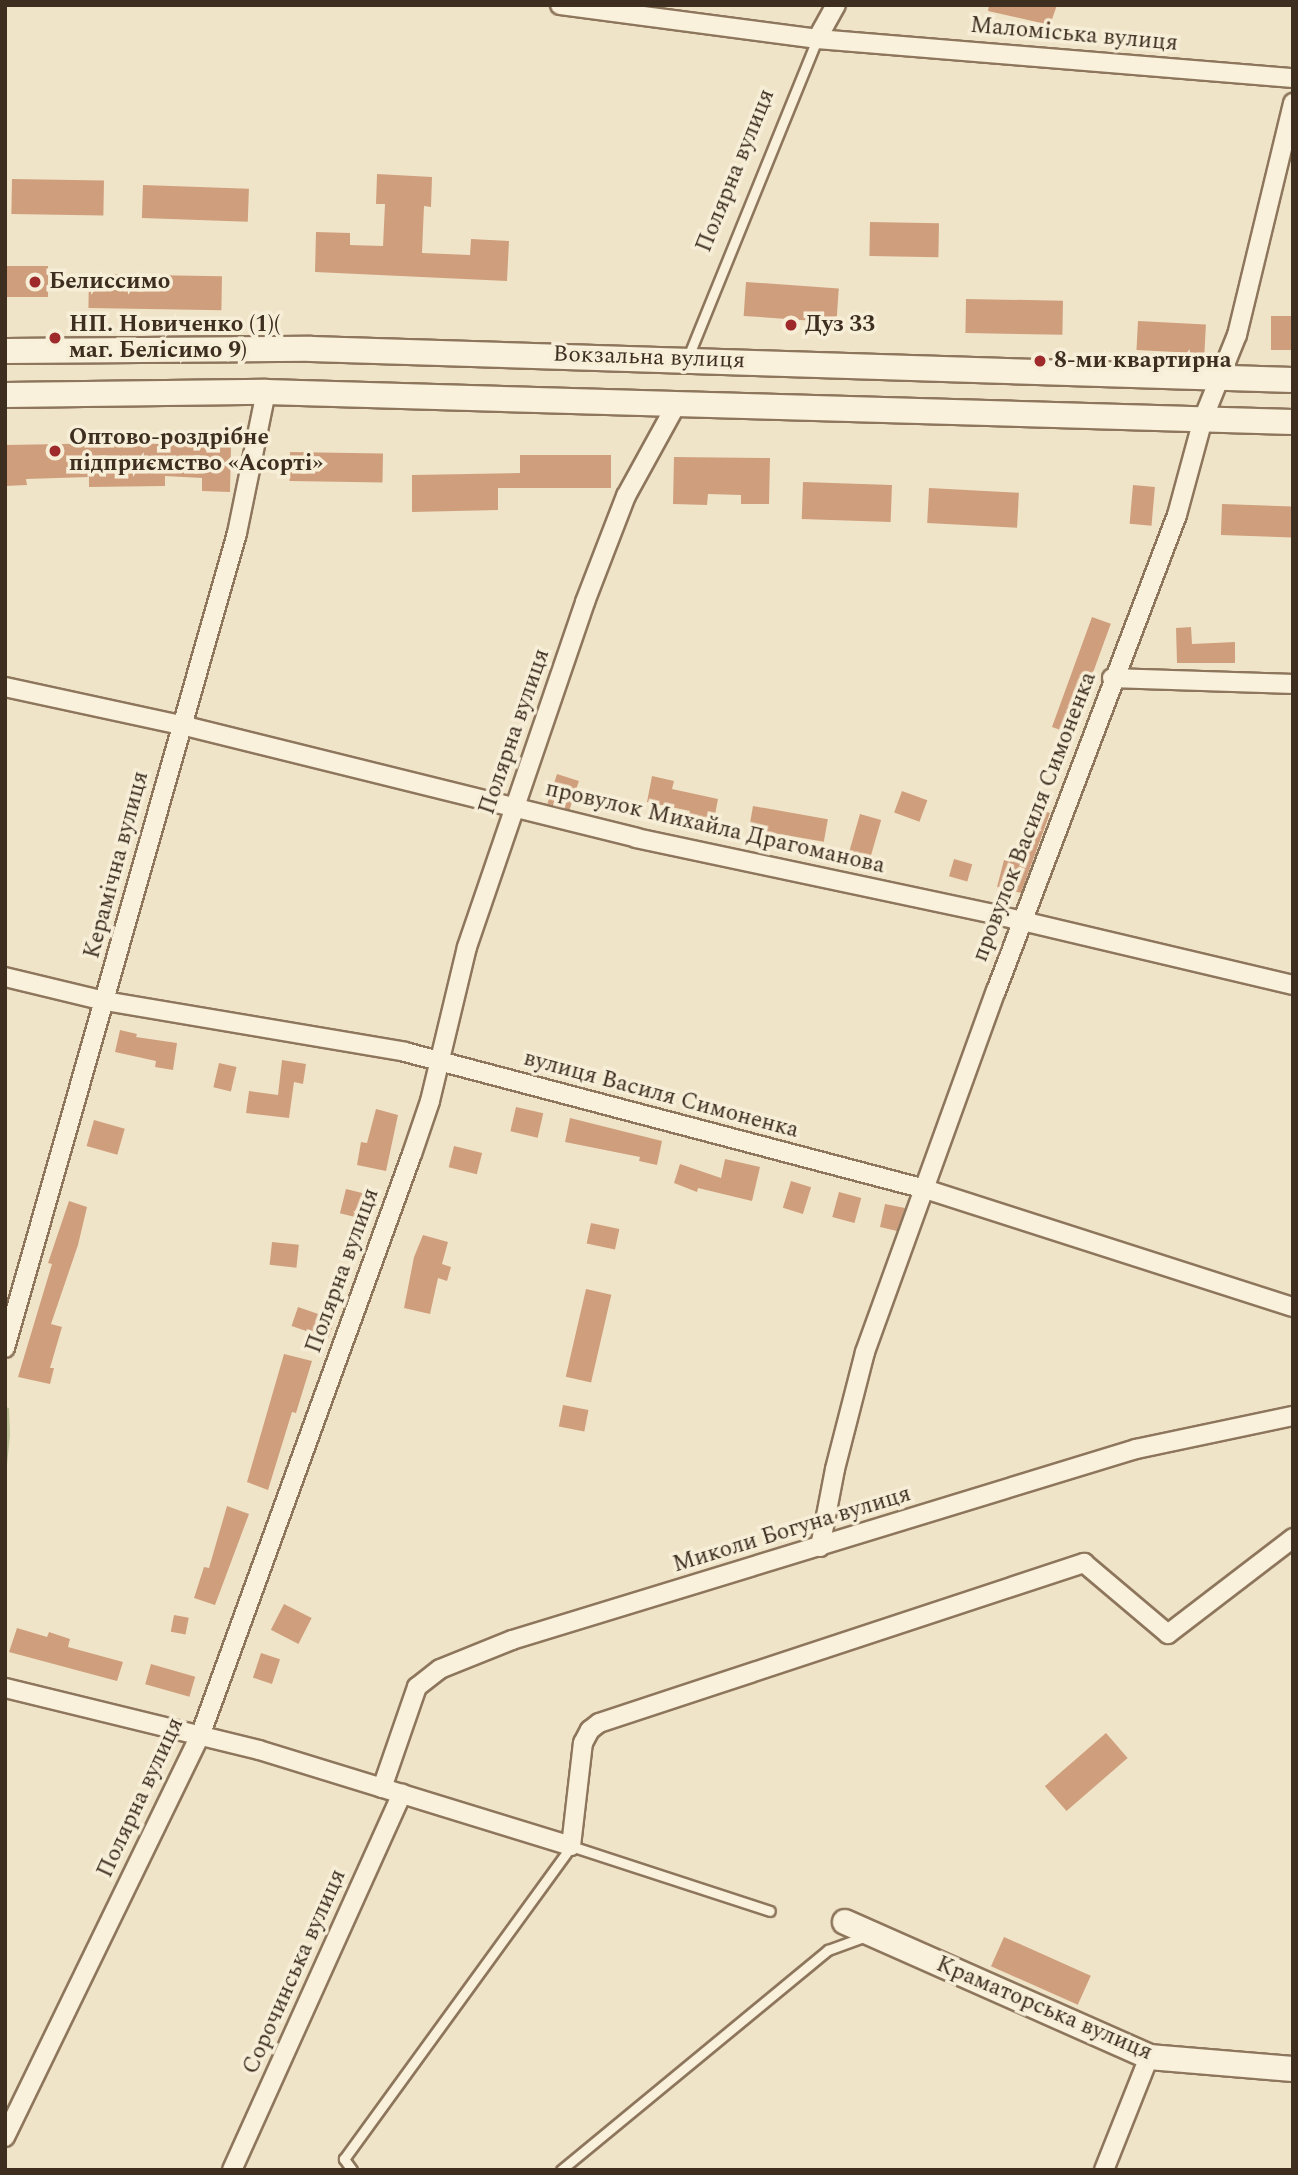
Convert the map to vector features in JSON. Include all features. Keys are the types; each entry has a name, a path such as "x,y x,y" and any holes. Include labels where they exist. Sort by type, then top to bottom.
{"street":[{"name":"Маломіська вулиця","path":"560,5 817,39 1293,78"},
{"name":"Полярна вулиця","path":"817,39 836,5"},
{"name":"провулок Василя Симоненка","path":"820,1547 835,1469 865,1352 996,991 1025,922 1112,678 1177,515 1203,419 1222,378 1237,335 1293,103"},
{"name":"Вокзальна вулиця","path":"5,351 311,349 1293,380"},
{"name":"Вокзальна вулиця","path":"5,395 266,392 1293,422"},
{"name":"Керамічна вулиця","path":"5,1348 237,533 266,392"},
{"name":"Полярна вулиця","path":"5,2137 200,1736 412,1154 439,1062 467,947 616,516 645,456 676,405"},
{"path":"1112,678 1293,684"},
{"name":"провулок Михайла Драгоманова","path":"5,687 181,725 636,838 1025,922 1293,985"},
{"name":"вулиця Василя Симоненка","path":"5,977 105,1001 315,1036 439,1062 925,1189 1293,1307"},
{"name":"Миколи Богуна вулиця","path":"382,1787 417,1687 440,1669 512,1640 1136,1449 1293,1416"},
{"path":"5,1688 258,1750 571,1846 583,1743 590,1730 599,1723 1084,1563 1168,1634 1293,1538"},
{"name":"Сорочинська вулиця","path":"232,2170 402,1794"},
{"name":"Краматорська вулиця","path":"845,1922 1149,2057 1293,2069"},
{"path":"1104,2170 1149,2057"}],"lane":[{"name":"Полярна вулиця","path":"687,359 817,39"},
{"path":"352,2170 344,2159 571,1846 770,1911"},
{"path":"561,2170 828,1950 868,1934"}],"green space":[{"path":"5,1407 9,1408 10,1435 5,1485"}],"building":[{"path":"989,5 1057,5 1050,25 988,11"},
{"path":"377,174 432,177 431,207 424,206 422,253 470,255 471,239 509,241 507,281 315,272 316,232 350,233 350,245 383,246 385,204 376,204"},
{"path":"12,179 104,181 103,216 11,214"},
{"path":"143,185 249,189 248,222 142,218"},
{"path":"870,222 939,223 938,257 869,256"},
{"name":"Белиссимо","path":"5,266 48,266 48,297 5,297"},
{"path":"89,274 222,276 221,310 88,308"},
{"path":"746,282 839,288 836,322 744,316"},
{"path":"966,299 1063,301 1062,335 965,333"},
{"path":"1271,316 1293,316 1293,350 1271,350"},
{"path":"1138,321 1206,325 1204,354 1136,350"},
{"path":"121,443 231,446 230,492 202,491 202,478 165,476 165,486 89,487 89,477 26,479 27,485 5,486 5,445"},
{"path":"290,452 383,454 382,483 289,481"},
{"path":"520,455 611,455 611,488 498,488 498,510 412,512 412,475 520,473"},
{"path":"674,457 770,458 769,504 741,504 741,495 708,494 707,505 673,504"},
{"path":"803,482 892,485 891,522 802,519"},
{"path":"1133,485 1155,487 1152,526 1130,524"},
{"path":"929,488 1019,493 1017,528 927,523"},
{"path":"1222,504 1293,506 1292,537 1221,535"},
{"path":"1092,617 1111,624 1071,734 1052,727"},
{"path":"1191,627 1192,644 1235,642 1235,663 1177,663 1176,628"},
{"path":"557,774 579,781 569,811 547,803"},
{"path":"652,776 674,781 672,789 718,799 714,820 689,815 690,811 647,802"},
{"path":"902,791 927,800 920,822 894,813"},
{"path":"753,806 828,819 824,842 749,829"},
{"path":"1033,807 1050,813 1021,893 997,887 1004,860 1013,862"},
{"path":"860,814 881,820 870,858 849,851"},
{"path":"954,859 972,864 967,882 949,876"},
{"path":"120,1030 137,1034 136,1037 177,1043 173,1070 155,1067 156,1061 115,1052"},
{"path":"282,1060 306,1064 303,1084 294,1082 289,1118 246,1113 249,1091 278,1095"},
{"path":"219,1063 237,1067 231,1091 213,1087"},
{"path":"516,1107 543,1113 538,1138 510,1131"},
{"path":"376,1109 398,1115 386,1171 357,1165 361,1142 367,1143"},
{"path":"570,1118 662,1141 657,1165 639,1161 640,1157 565,1142"},
{"path":"94,1120 125,1129 117,1155 87,1146"},
{"path":"454,1146 482,1153 477,1174 449,1167"},
{"path":"725,1159 760,1167 752,1201 698,1188 697,1192 674,1183 680,1164 721,1178"},
{"path":"791,1181 811,1187 803,1214 783,1208"},
{"path":"346,1189 374,1196 368,1220 340,1213"},
{"path":"839,1192 861,1198 854,1223 832,1217"},
{"path":"69,1201 87,1207 78,1245 51,1324 62,1327 50,1368 54,1368 50,1384 18,1377 52,1264 48,1263"},
{"path":"885,1204 905,1208 897,1231 880,1227"},
{"path":"591,1223 619,1229 615,1250 587,1244"},
{"path":"423,1235 448,1242 442,1264 451,1267 447,1281 438,1278 430,1314 404,1308 414,1257"},
{"path":"272,1242 299,1245 296,1268 270,1265"},
{"path":"586,1289 611,1295 591,1383 566,1377"},
{"path":"298,1307 335,1320 328,1339 291,1326"},
{"path":"284,1354 312,1361 296,1413 292,1412 268,1490 247,1482"},
{"path":"563,1405 589,1410 584,1432 559,1427"},
{"path":"227,1506 249,1514 215,1605 194,1598 204,1567 209,1568"},
{"path":"284,1604 312,1618 298,1644 271,1630"},
{"path":"174,1615 189,1618 185,1635 171,1632"},
{"path":"17,1628 47,1637 49,1632 70,1639 68,1647 123,1662 117,1681 9,1652"},
{"path":"261,1653 280,1659 272,1684 253,1678"},
{"path":"151,1664 195,1677 189,1697 145,1684"},
{"path":"1106,1733 1128,1758 1067,1811 1045,1786"},
{"path":"1004,1937 1091,1976 1078,2005 991,1966"}],"place":[{"name":"Белиссимо","path":"35,282"},
{"name":"Дуз 33","path":"791,325"},
{"name":"НП. Новиченко (1)( маг. Белісимо 9)","path":"55,338"},
{"name":"8-ми квартирна","path":"1040,361"},
{"name":"Оптово-роздрібне підприємство «Асортi»","path":"55,451"}]}
